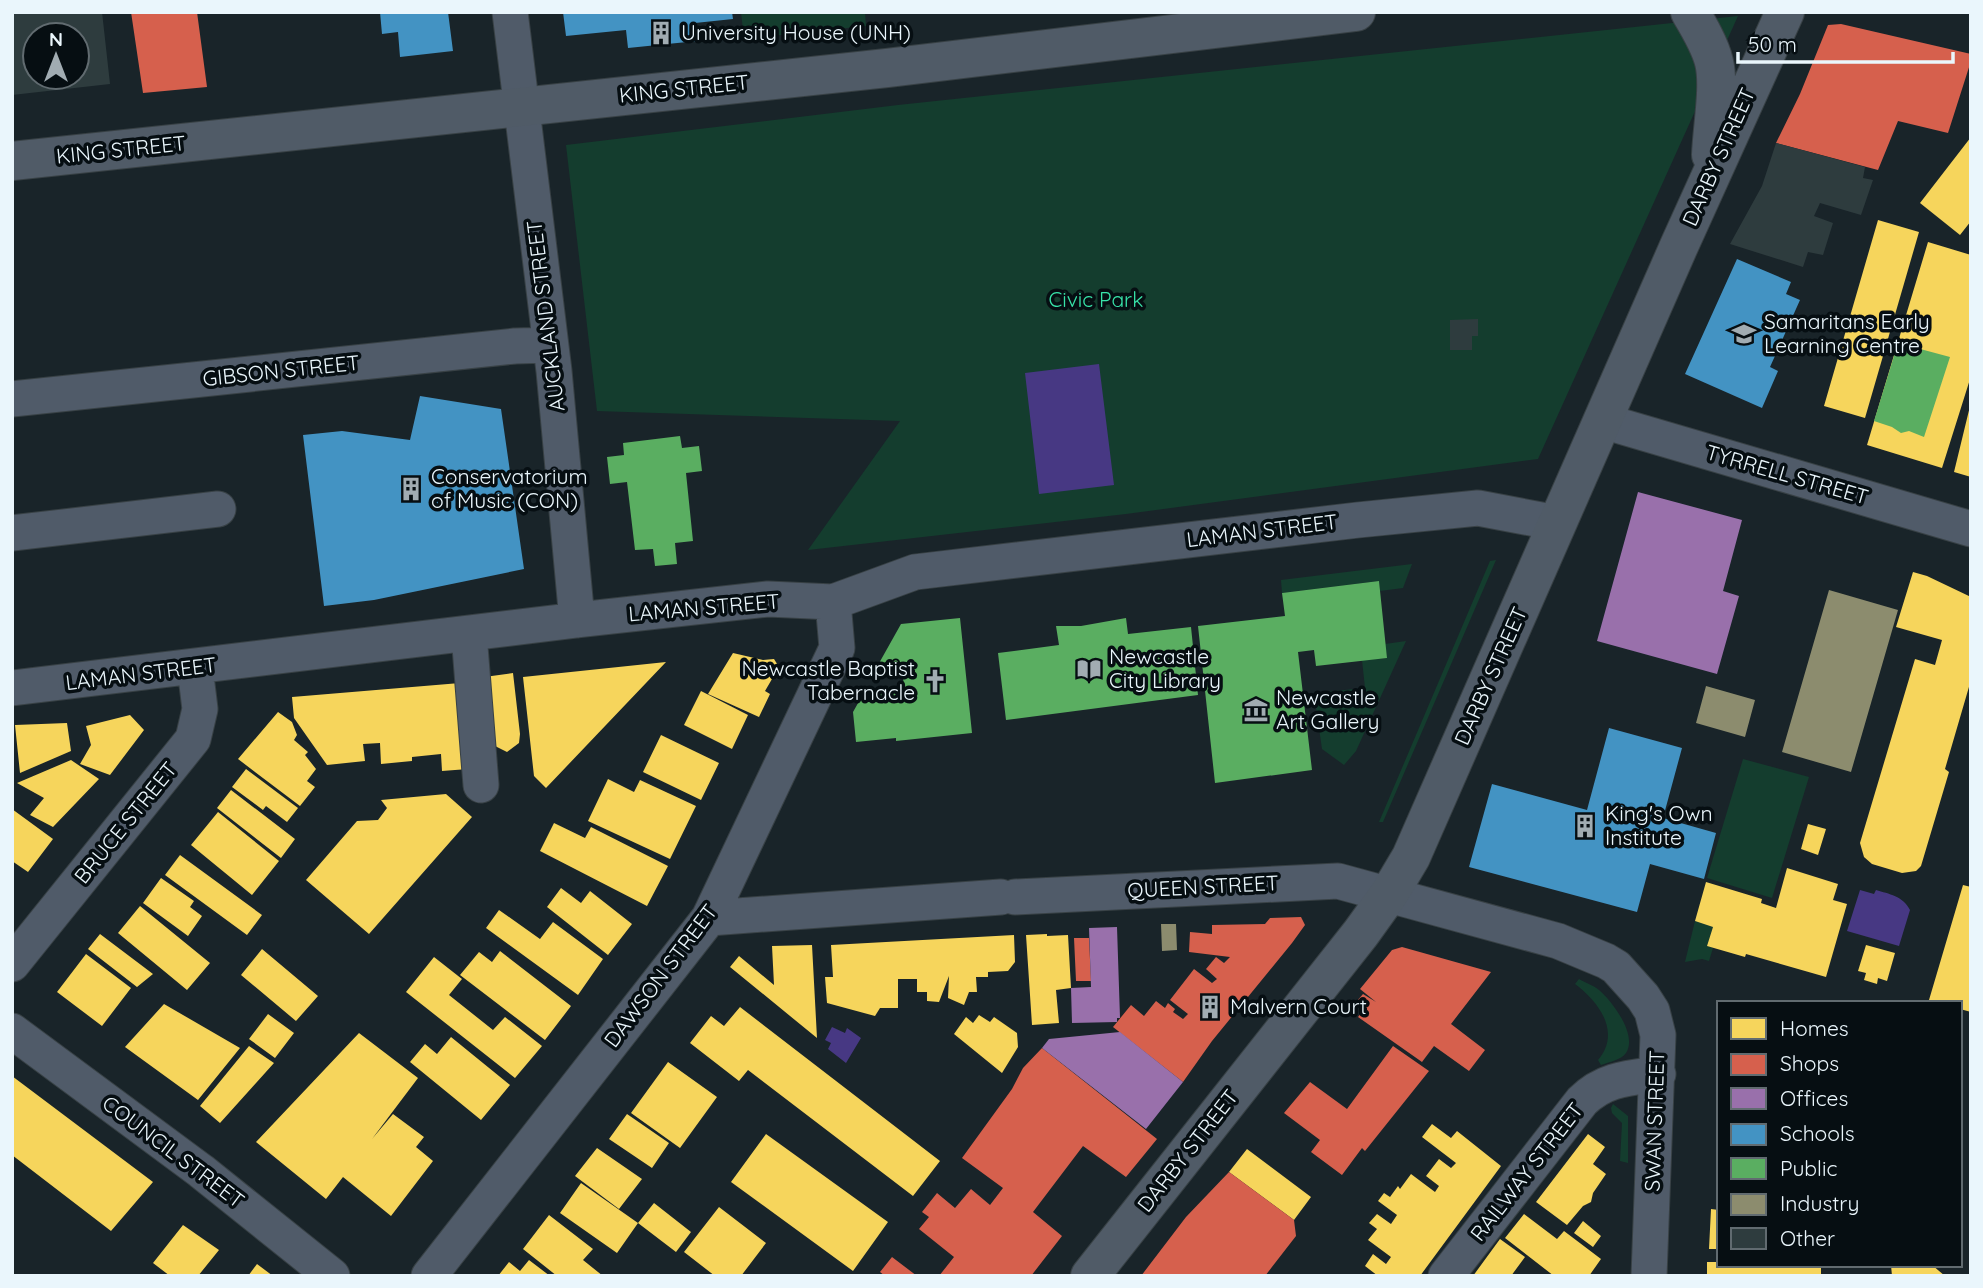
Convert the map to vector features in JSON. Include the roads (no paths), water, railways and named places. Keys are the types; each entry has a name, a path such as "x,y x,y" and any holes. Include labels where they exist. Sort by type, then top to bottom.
{"main road":[{"name":"KING STREET","path":"12,161 968,59 1356,12"},
{"path":"1690,12 1714,63 1716,83 1711,174"},
{"name":"DARBY STREET","path":"1090,1276 1389,894 1411,857 1711,174 1785,12"}],"street":[{"name":"AUCKLAND STREET","path":"510,12 550,345 577,620"},
{"name":"GIBSON STREET","path":"12,399 515,346 550,345"},
{"name":"TYRRELL STREET","path":"1603,421 1971,530"},
{"name":"LAMAN STREET","path":"12,688 768,599 834,602 915,572 1358,520 1478,508 1557,523"},
{"path":"12,533 218,509"},
{"name":"DAWSON STREET","path":"429,1276 709,918 837,648 834,602"},
{"path":"468,634 481,785"},
{"name":"BRUCE STREET","path":"12,964 193,740 200,709 195,668"},
{"name":"QUEEN STREET","path":"709,918 1008,897 1338,881 1389,894"},
{"name":"SWAN STREET","path":"1389,894 1558,941 1616,967 1643,996 1652,1011 1658,1035 1649,1276"},
{"name":"COUNCIL STREET","path":"12,1031 201,1171 332,1276"},
{"name":"RAILWAY STREET","path":"1446,1276 1546,1146 1593,1090 1609,1081 1658,1074"}],"place":[{"name":"University House (UNH)","path":"661,33"},
{"name":"Samaritans Early Learning Centre","path":"1744,334"},
{"name":"Conservatorium of Music (CON)","path":"411,489"},
{"name":"Newcastle City Library","path":"1089,669"},
{"name":"Newcastle Baptist Tabernacle","path":"935,681"},
{"name":"Newcastle Art Gallery","path":"1256,710"},
{"name":"King's Own Institute","path":"1585,826"},
{"name":"Malvern Court","path":"1210,1007"}],"park label":[{"name":"Civic Park","path":"1096,300"}]}
